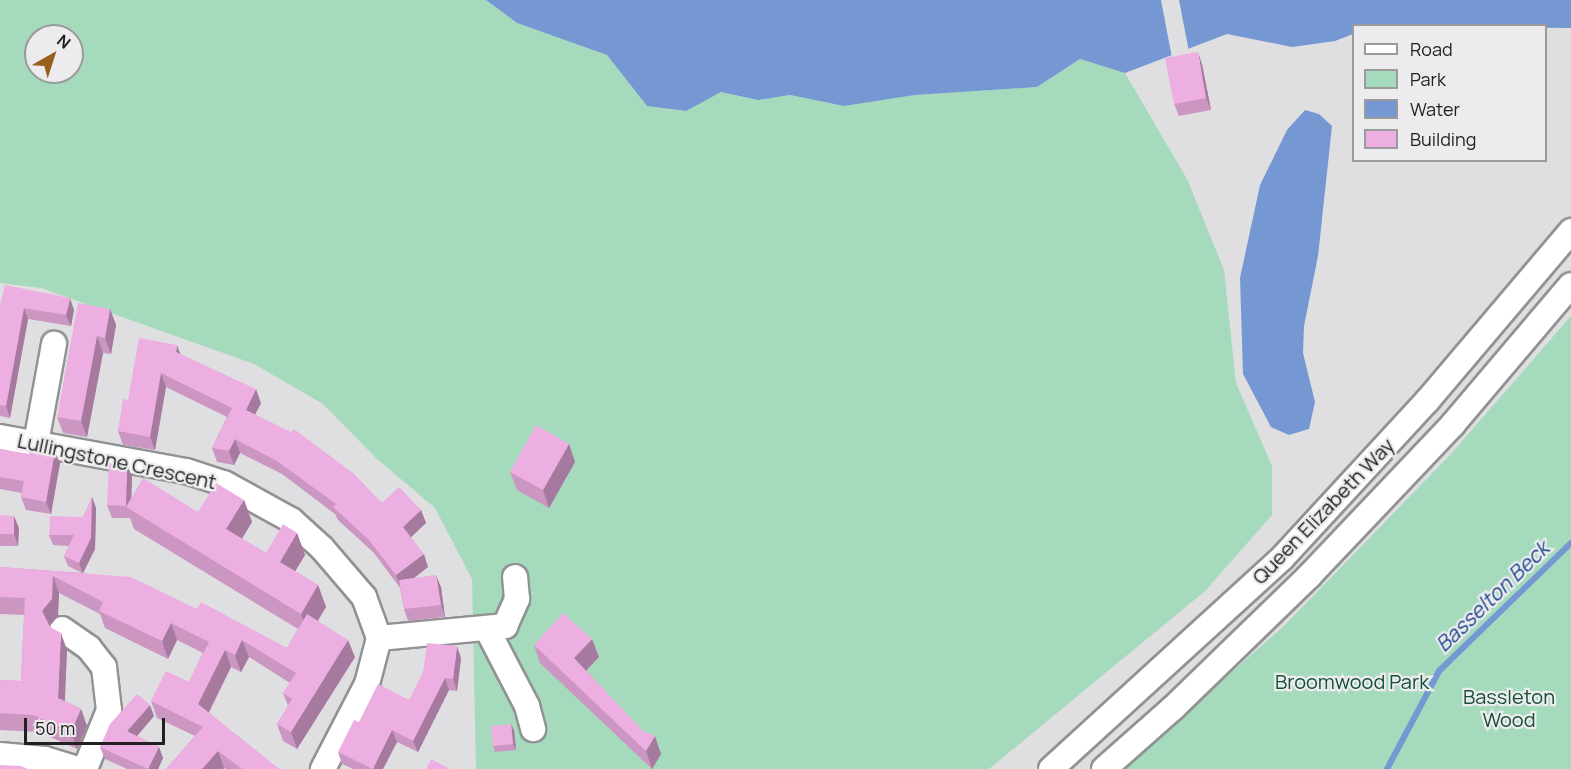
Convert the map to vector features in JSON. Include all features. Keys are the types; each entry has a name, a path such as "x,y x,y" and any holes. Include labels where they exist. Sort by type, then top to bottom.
{"street":[{"name":"Queen Elizabeth Way","path":"1051,769 1283,557 1427,401 1571,231"},
{"name":"Queen Elizabeth Way","path":"1104,769 1173,708 1309,576 1453,424 1571,285"},
{"path":"36,443 54,344"},
{"name":"Lullingstone Crescent","path":"0,437 186,471 250,494 291,520 342,569 364,597 379,638"},
{"path":"323,769 367,684 379,638 505,626 517,599 515,577"},
{"path":"62,629 89,648 104,667 109,710 85,769"},
{"path":"487,629 527,706 532,729"},
{"path":"0,755 45,759 78,769"}],"green space":[{"path":"0,0 486,0 517,23 607,55 647,106 685,111 721,92 758,100 790,95 844,106 915,95 1037,87 1080,59 1125,73 1187,179 1224,270 1236,383 1272,466 1272,515 1205,591 989,769 476,769 472,579 435,508 377,459 323,404 254,364 41,288 0,283"},
{"name":"Broomwood Park","path":"1571,316 1571,769 1121,769 1285,625 1450,455"}],"water":[{"path":"486,0 1571,0 1571,28 1547,28 1547,24 1352,24 1352,34 1335,41 1292,47 1227,34 1125,73 1080,59 1037,87 915,95 844,106 790,95 758,100 721,92 686,111 647,106 607,55 517,23"},
{"path":"1305,110 1319,114 1332,126 1318,256 1304,326 1303,353 1315,402 1309,429 1289,435 1271,427 1243,374 1240,278 1260,185 1287,130"}],"pier":[{"path":"1161,0 1179,0 1189,52 1172,58"}],"building":[{"path":"1198,52 1206,98 1174,104 1165,58"},
{"path":"5,285 70,298 66,315 24,308 6,406 0,405 0,305"},
{"path":"78,303 110,309 105,338 97,336 81,421 57,417"},
{"path":"139,338 177,345 176,352 256,389 246,410 291,432 294,429 353,473 382,503 399,487 421,510 403,527 424,554 396,575 369,540 333,507 336,504 277,461 235,439 229,451 212,448 232,408 161,373 150,437 118,431 123,399 128,400"},
{"path":"536,425 569,444 543,490 510,472"},
{"path":"30,446 55,451 46,502 21,497 24,481 0,477 0,449 29,454"},
{"path":"109,463 127,464 126,506 107,505"},
{"path":"143,478 198,512 216,483 244,500 226,529 266,553 283,524 297,533 280,562 318,585 301,614 126,507"},
{"path":"92,497 91,538 79,563 64,556 74,535 49,535 50,516 83,517"},
{"path":"0,515 14,516 14,534 0,534"},
{"path":"0,567 131,577 197,609 201,602 287,648 307,614 348,640 291,732 277,724 292,699 283,693 296,673 242,640 235,655 225,650 198,704 279,769 242,769 218,751 202,769 166,769 203,727 151,701 166,671 189,682 209,642 171,623 162,641 99,611 103,602 53,576 52,599 42,611 50,627 61,633 58,698 81,709 71,732 33,715 0,713 0,680 21,681 25,598 0,597"},
{"path":"436,575 441,605 404,609 399,580"},
{"path":"563,613 592,639 574,658 643,731 655,736 646,751 534,645"},
{"path":"427,643 457,646 453,679 445,678 413,741 392,730 373,769 338,752 354,720 359,722 378,684 409,700 423,672"},
{"path":"137,694 150,705 127,731 159,747 148,769 100,747 110,724"},
{"path":"511,724 513,744 493,746 491,726"},
{"path":"431,759 450,769 426,769"},
{"path":"0,765 21,766 28,769 0,769"}],"waterway":[{"name":"Basselton Beck","path":"1387,769 1439,671 1571,543"}],"park label":[{"name":"Bassleton Wood","path":"1509,708"}]}
